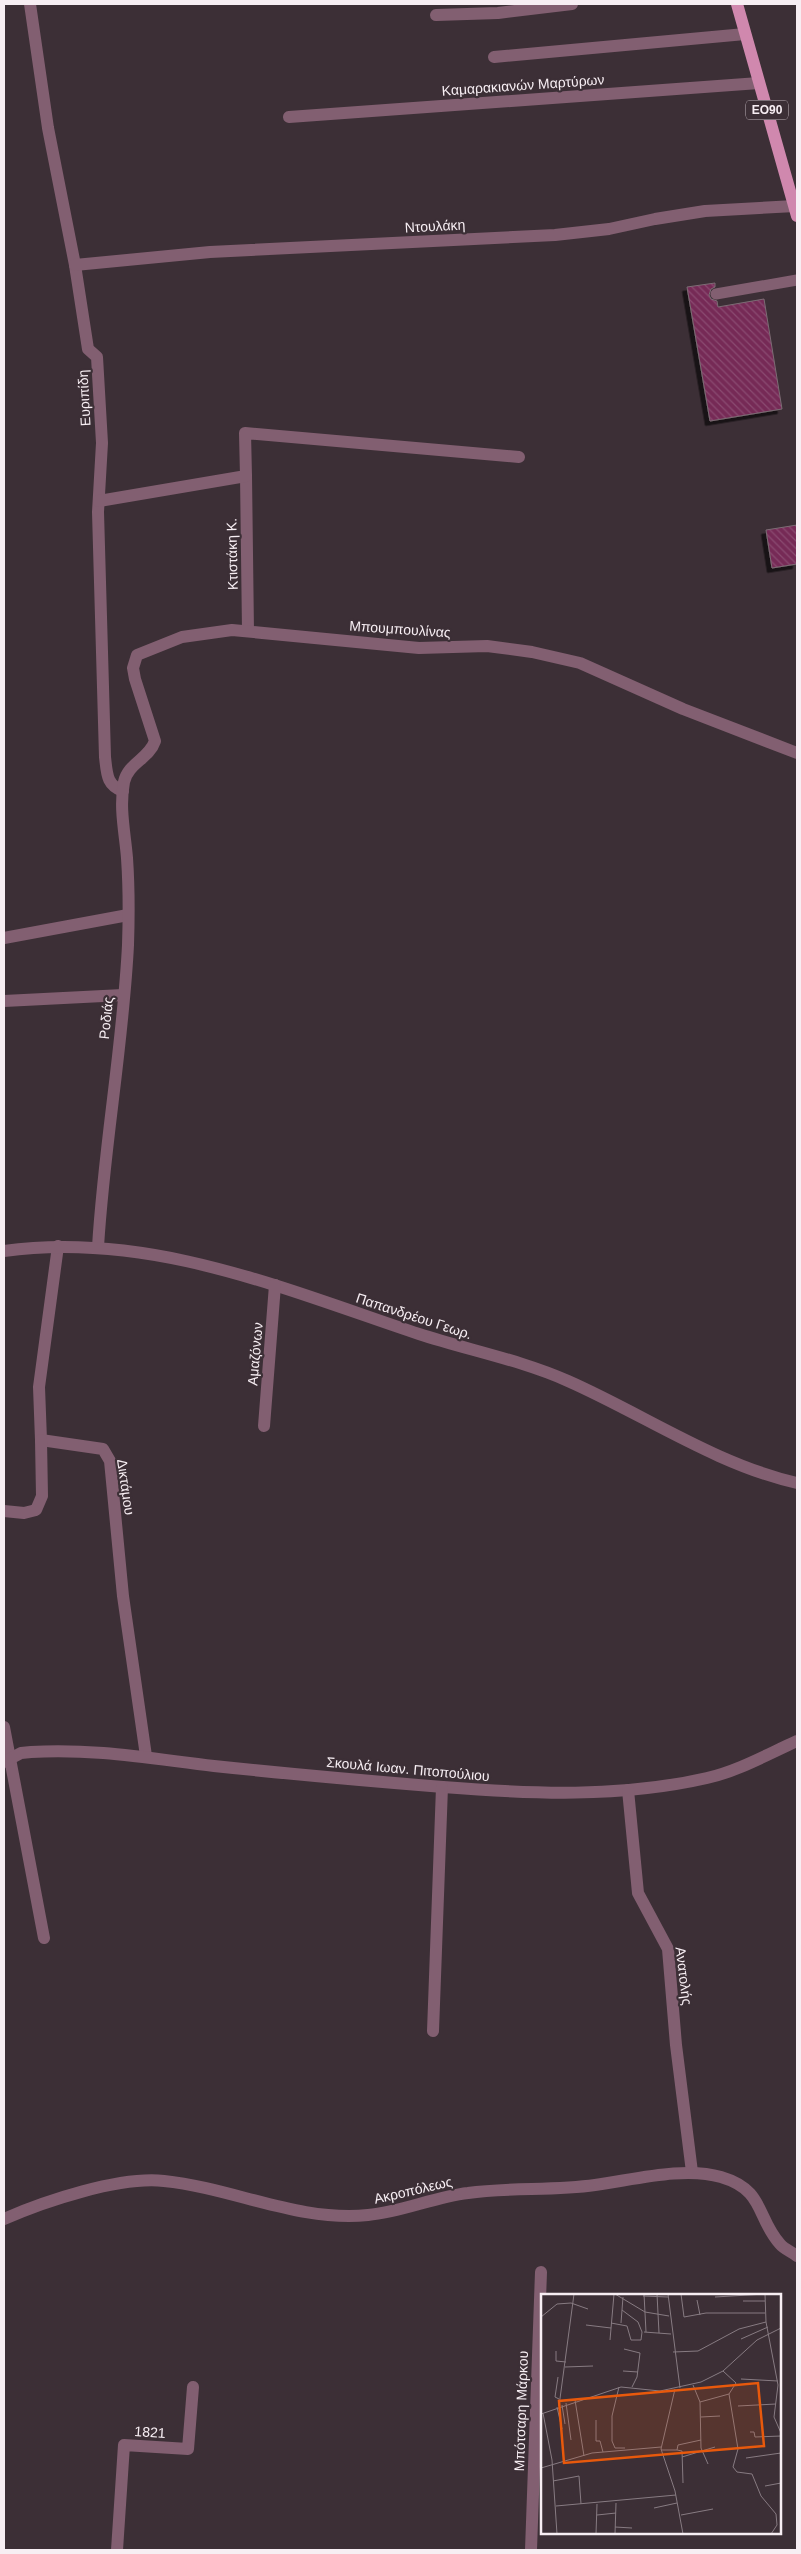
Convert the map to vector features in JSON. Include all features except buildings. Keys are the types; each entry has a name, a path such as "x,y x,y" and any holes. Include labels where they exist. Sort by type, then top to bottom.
{"main road":[{"name":"ΕΟ90","path":"737,4 796,211"}],"street":[{"name":"Ευριπίδη","path":"30,4 48,128 75,265 88,350 97,357 102,444 99,501 99,581 105,757 107,778 115,788 123,791"},
{"path":"436,15 498,14 572,4"},
{"path":"494,58 745,34"},
{"name":"Καμαρακιανών Μαρτύρων","path":"289,117 759,83"},
{"name":"Ντουλάκη","path":"75,265 220,252 555,235 608,230 655,219 705,211 796,211"},
{"name":"Κτιστάκη Κ.","path":"248,631 245,433 519,457"},
{"path":"99,501 246,476"},
{"name":"Μπουμπουλίνας","path":"123,791 129,770 150,752 155,741 134,679 133,668 136,655 182,637 232,630 419,648 487,646 554,656 606,674 684,709 797,753"},
{"name":"Ροδιάς","path":"98,1247 101,1200 128,948 127,857 121,809 123,791"},
{"path":"4,938 128,915"},
{"path":"4,1002 123,994"},
{"path":"4,1511 24,1513 36,1510 42,1496 39,1387 58,1246"},
{"name":"Παπανδρέου Γεωρ.","path":"4,1251 58,1246 98,1247 178,1258 275,1284 430,1338 547,1372 747,1468 797,1483"},
{"name":"Αμαζόνων","path":"264,1426 275,1284"},
{"name":"Δικτάμου","path":"41,1440 103,1449 110,1461 123,1596 146,1756"},
{"path":"4,1727 7,1760 44,1938"},
{"name":"Σκουλά Ιωαν. Πιτοπούλιου","path":"7,1760 21,1754 42,1751 146,1756 282,1773 534,1793 628,1790 683,1783 720,1774 797,1741"},
{"path":"433,2031 442,1787"},
{"name":"Ανατολής","path":"628,1790 638,1893 668,1949 676,2045 692,2172"},
{"name":"Ακροπόλεως","path":"4,2219 86,2192 144,2181 163,2180 297,2211 336,2216 370,2215 464,2193 515,2188 589,2186 692,2172 722,2177 747,2190 762,2209 781,2245 797,2256"},
{"name":"Μπότσαρη Μάρκου","path":"531,2550 541,2272"},
{"name":"1821","path":"117,2550 124,2445 188,2449 192,2387"}],"lane":[{"path":"716,294 797,280"}]}
